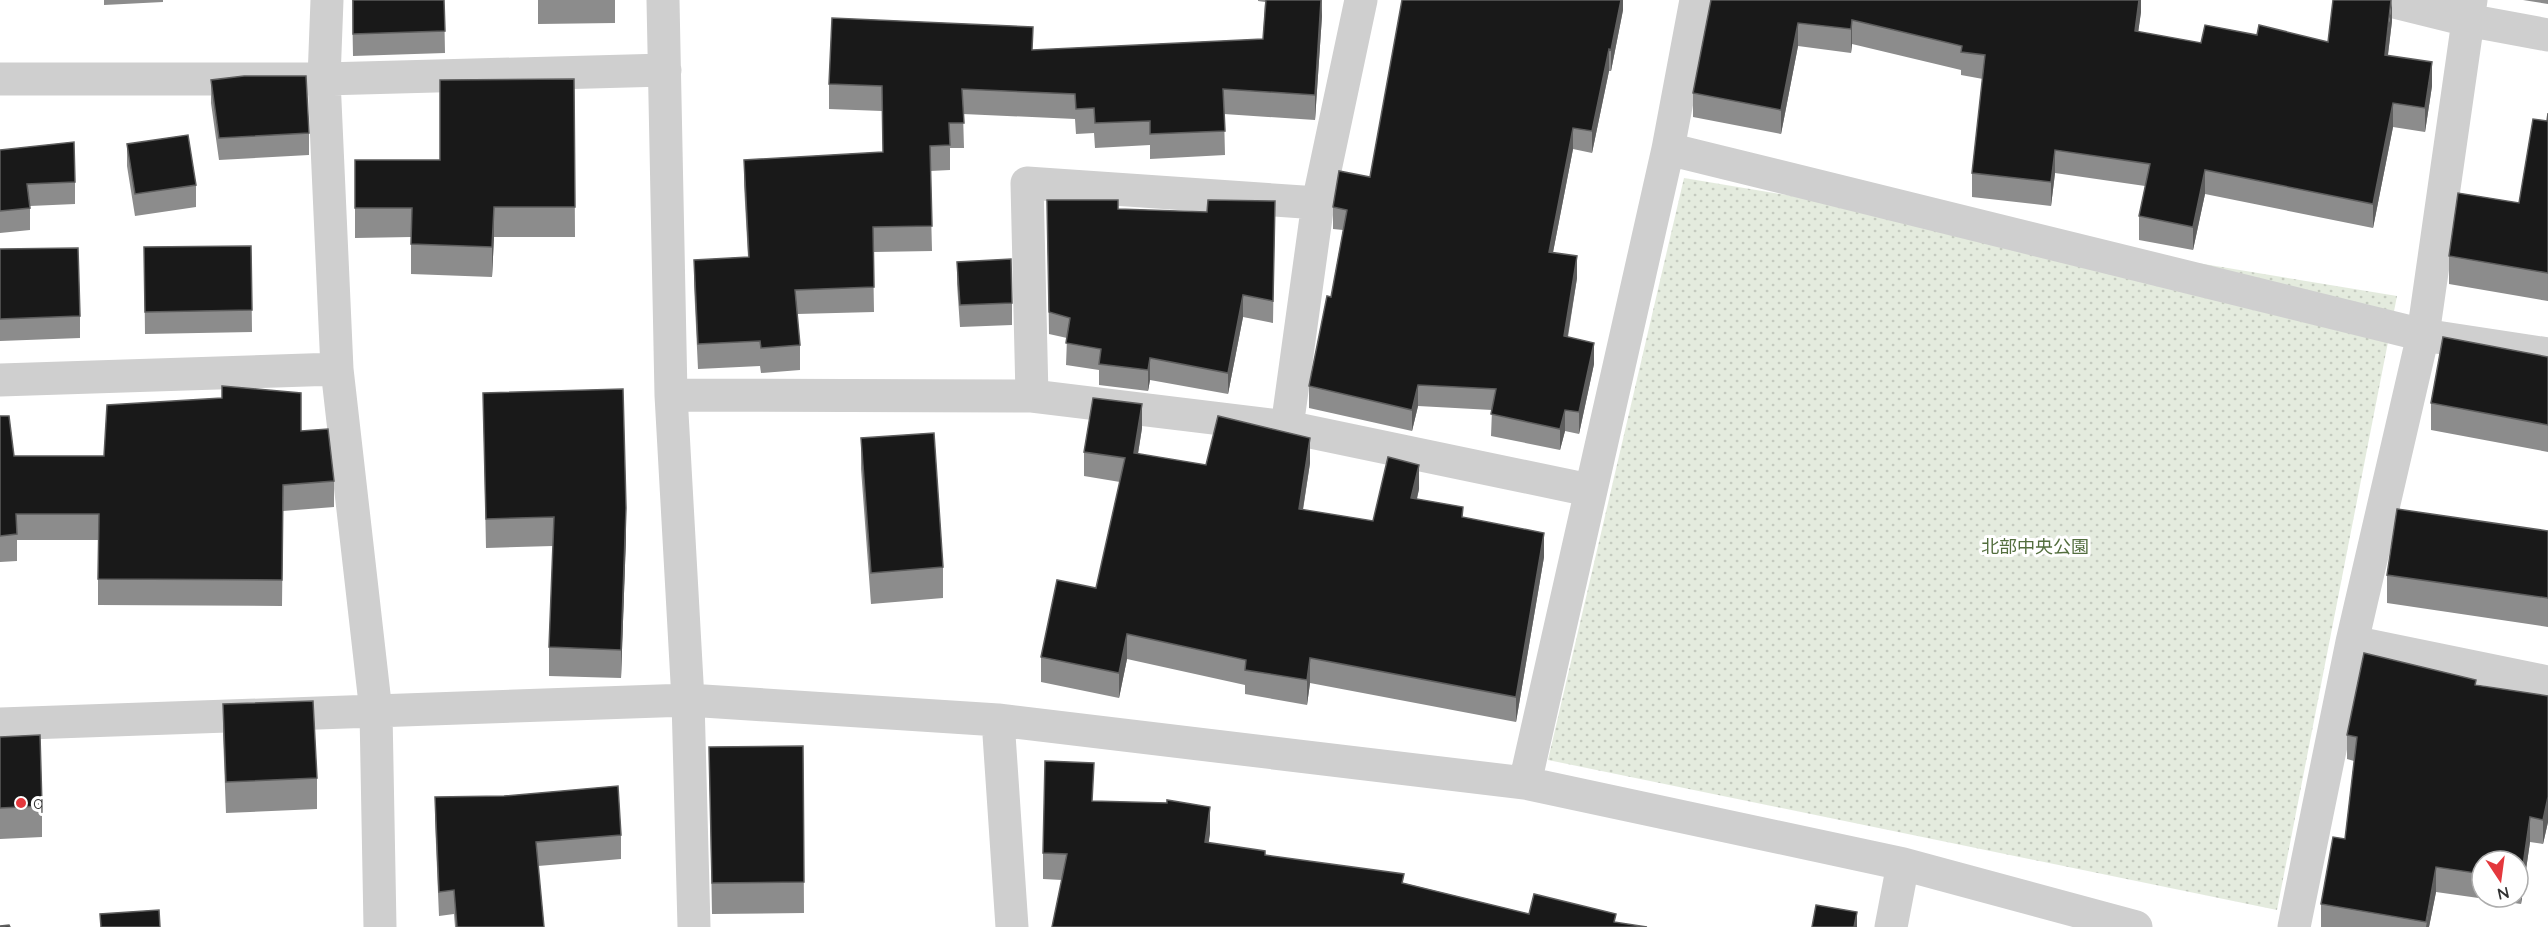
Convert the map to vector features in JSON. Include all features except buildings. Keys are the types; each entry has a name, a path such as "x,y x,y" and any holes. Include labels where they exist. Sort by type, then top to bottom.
{"street":[{"path":"327,0 324,79 337,369 376,712 380,927"},
{"path":"663,0 671,395 688,700 694,927"},
{"path":"1287,427 1318,203 1361,0"},
{"path":"1525,783 1589,490 1668,149 1696,0"},
{"path":"2386,0 2469,10 2548,35"},
{"path":"2294,927 2352,642 2423,335 2469,10"},
{"path":"0,79 324,79 665,70"},
{"path":"1668,149 2423,335 2548,354"},
{"path":"1032,396 1027,183 1318,203"},
{"path":"0,380 337,369"},
{"path":"671,395 1032,396 1287,427 1589,490"},
{"path":"2352,642 2548,682"},
{"path":"0,724 688,700 998,720 1525,783 1903,864 2136,927"},
{"path":"998,720 1012,927"},
{"path":"1891,927 1903,864"}],"green space":[{"name":"北部中央公園","path":"1684,178 2397,296 2277,910 1548,760"}],"place":[{"name":"q","path":"21,803"}]}
